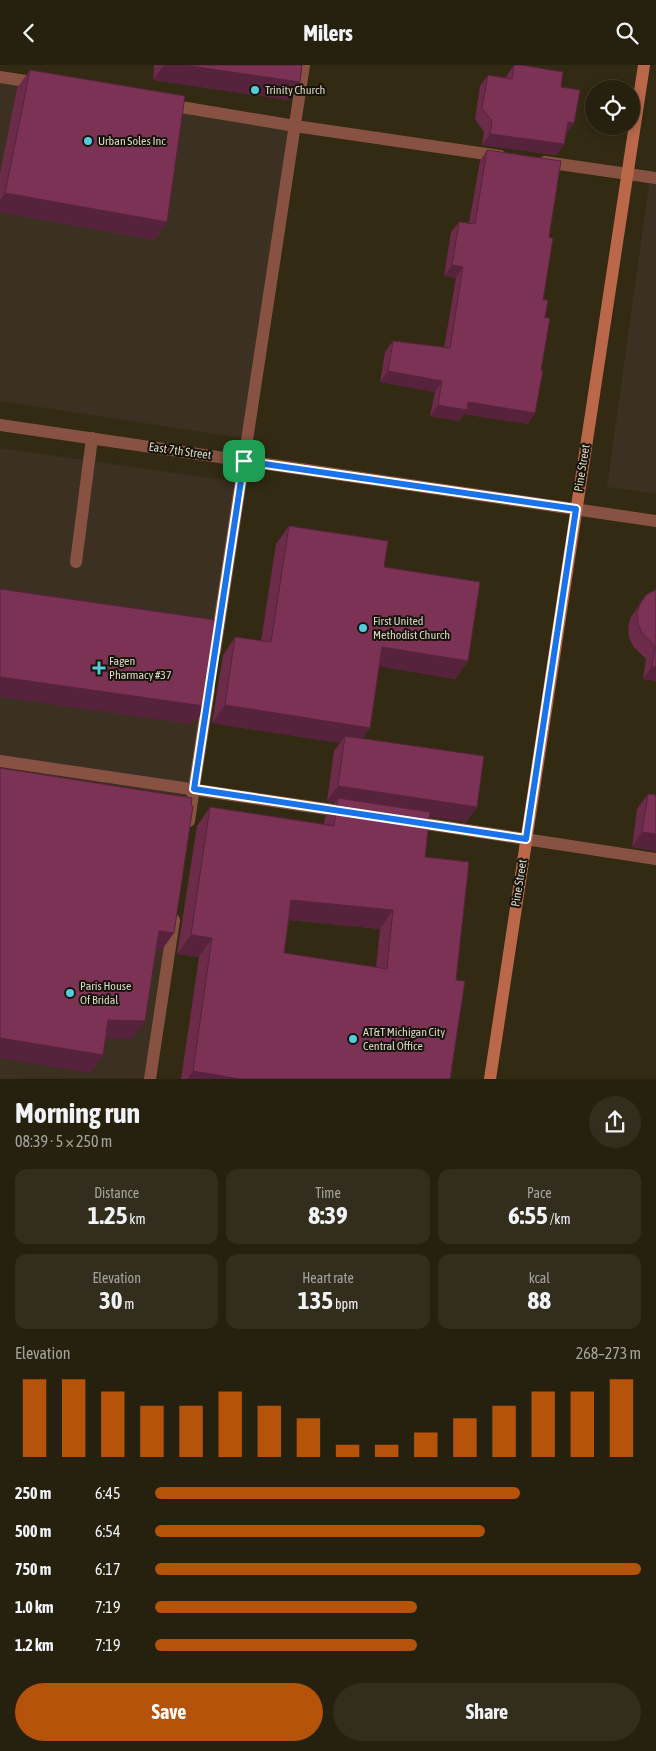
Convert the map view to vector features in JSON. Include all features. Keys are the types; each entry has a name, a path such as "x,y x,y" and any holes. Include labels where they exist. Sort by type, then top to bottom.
{"street":[{"path":"186,837 304,65"},
{"name":"Pine Street","path":"490,1079 644,65"},
{"path":"0,77 49,85"},
{"path":"157,103 295,126 510,157"},
{"path":"529,160 656,178"},
{"name":"East 7th Street","path":"0,425 656,521"},
{"path":"76,562 92,438"},
{"path":"0,761 359,814"},
{"path":"398,820 656,859"},
{"path":"150,1079 176,905"}],"shaded area":[{"path":"0,77 295,126 247,439 0,401"},
{"path":"650,177 656,178 656,494 607,487"},
{"path":"0,448 240,482 150,1078 0,1079"}],"building":[{"path":"183,65 302,65 300,82"},
{"path":"514,65 563,72 561,87 580,90 574,123 568,122 564,144 490,134 492,121 482,108 488,75 512,79"},
{"name":"Urban Soles Inc","path":"30,70 185,96 167,222 5,193"},
{"path":"487,150 561,161 549,237 553,238 543,300 548,300 545,318 550,318 535,413 468,402 467,410 438,405 442,381 388,371 393,341 450,348 463,267 452,265 459,222 475,224"},
{"name":"First United Methodist Church","path":"289,526 388,541 384,567 480,582 468,661 382,647 370,728 225,705 235,637 271,642"},
{"name":"Fagen Pharmacy #37","path":"0,589 216,620 214,634 219,634 209,703 204,702 204,706 0,677"},
{"path":"655,590 656,667 652,666 655,646 642,633 638,624 637,613 646,595"},
{"path":"345,736 484,756 477,807 338,786"},
{"path":"0,768 192,798 191,805 193,806 174,933 159,931 145,1021 108,1020 103,1055 0,1038"},
{"path":"648,794 656,795 656,834 642,832"},
{"path":"338,798 430,812 425,857 469,862 456,980 465,981 450,1079 240,1079 193,1071 212,938 191,935 210,807 334,826","holes":["291,900 393,910 387,969 284,953"]}],"place":[{"name":"Trinity Church","path":"255,90"},
{"name":"Urban Soles Inc","path":"88,141"},
{"name":"First United Methodist Church","path":"363,628"},
{"name":"Fagen Pharmacy #37","path":"99,668"},
{"name":"Paris House Of Bridal","path":"70,993"},
{"name":"AT&T Michigan City Central Office","path":"353,1039"}],"route":[{"path":"244,461 576,509 526,839 194,789 244,461"}]}
